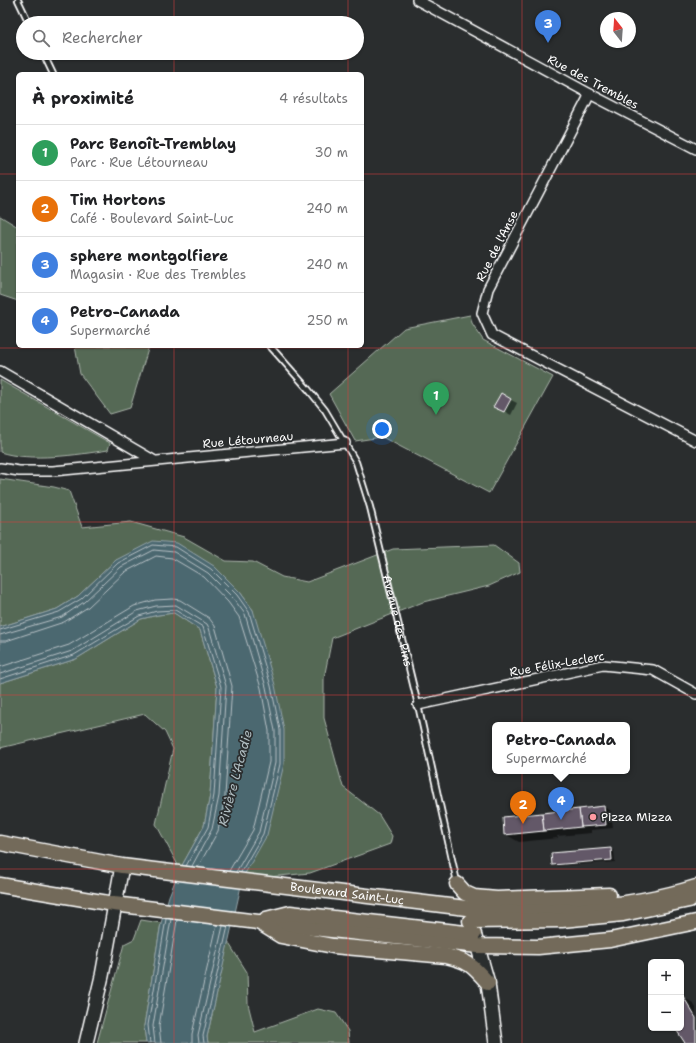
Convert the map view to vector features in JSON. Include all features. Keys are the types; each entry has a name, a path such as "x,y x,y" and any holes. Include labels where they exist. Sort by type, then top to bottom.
{"main road":[{"name":"Boulevard Saint-Luc","path":"0,843 122,866 262,883 462,897 499,910 550,909 610,905 650,898 696,886"},
{"path":"462,897 465,893 474,897 497,900 603,896 650,890 689,880 696,880"},
{"path":"0,885 114,904 258,922 290,913 474,934 538,947 610,940 696,922"},
{"path":"474,934 562,920 623,914 689,900 696,895"},
{"path":"258,922 281,936 325,945 446,956 462,960 472,965 488,983"}],"street":[{"name":"Rue des Trembles","path":"416,0 696,150"},
{"name":"Rue de l'Anse","path":"590,94 488,289 482,313 492,335 696,441"},
{"path":"0,371 153,460"},
{"name":"Rue Létourneau","path":"0,468 18,471 53,471 153,460 344,443"},
{"name":"Rue Félix-Leclerc","path":"418,705 603,665 653,670 696,694"},
{"path":"86,1043 102,976 122,866"},
{"name":"Avenue des Pins","path":"462,897 488,983 496,1043"}],"lane":[{"path":"18,0 26,16"},
{"path":"46,60 52,72"},
{"name":"Avenue des Pins","path":"272,348 325,410 356,462 370,507 418,705 462,897"}],"green space":[{"path":"0,216 16,226 16,300 0,295"},
{"path":"470,315 472,323 483,340 553,377 489,493 382,437 355,441 329,394 404,328"},
{"path":"75,348 148,348 130,408 110,414 80,374"},
{"path":"0,380 110,443 108,450 54,457 25,457 0,452"},
{"path":"0,479 54,487 69,491 82,527 131,522 184,537 226,561 253,562 282,577 307,582 393,549 494,545 519,563 520,572 489,586 423,602 332,638 324,678 324,718 343,787 379,815 392,836 390,844 310,873 258,878 243,877 253,610 240,592 213,566 116,560 78,596 57,609 0,627"},
{"path":"174,613 200,630 217,687 210,795 204,826 180,869 156,824 173,749 165,732 145,714 0,748 0,683 76,659 141,619"},
{"path":"141,920 161,923 144,1026 146,1043 97,1043 124,944 134,939"},
{"path":"228,942 247,972 248,1004 255,1032 318,1009 336,1013 348,1031 349,1043 208,1043 207,1037"}],"water":[{"name":"Rivière L'Acadie","path":"153,541 177,543 214,566 240,592 253,610 275,685 284,730 284,764 267,835 243,877 207,1037 208,1043 146,1043 144,1026 161,923 169,896 180,869 204,826 210,795 217,687 200,630 174,613 141,619 76,659 0,683 0,627 57,609 78,596 116,560"}],"building":[{"path":"501,393 511,399 504,412 493,407"},
{"name":"Pizza Mizza","path":"604,806 606,825 581,827 579,809"},
{"path":"579,809 581,827 544,831 542,813"},
{"path":"542,813 544,831 504,835 503,817"},
{"path":"611,848 612,860 552,865 551,853"},
{"path":"684,998 696,1018 696,1043 685,1043 677,1031 684,1031"}],"place":[{"name":"sphere montgolfiere","path":"548,43"},
{"name":"Parc Benoît-Tremblay","path":"436,415"},
{"name":"Pizza Mizza","path":"593,817"},
{"name":"Petro-Canada","path":"561,820"},
{"name":"Tim Hortons","path":"523,824"}]}
